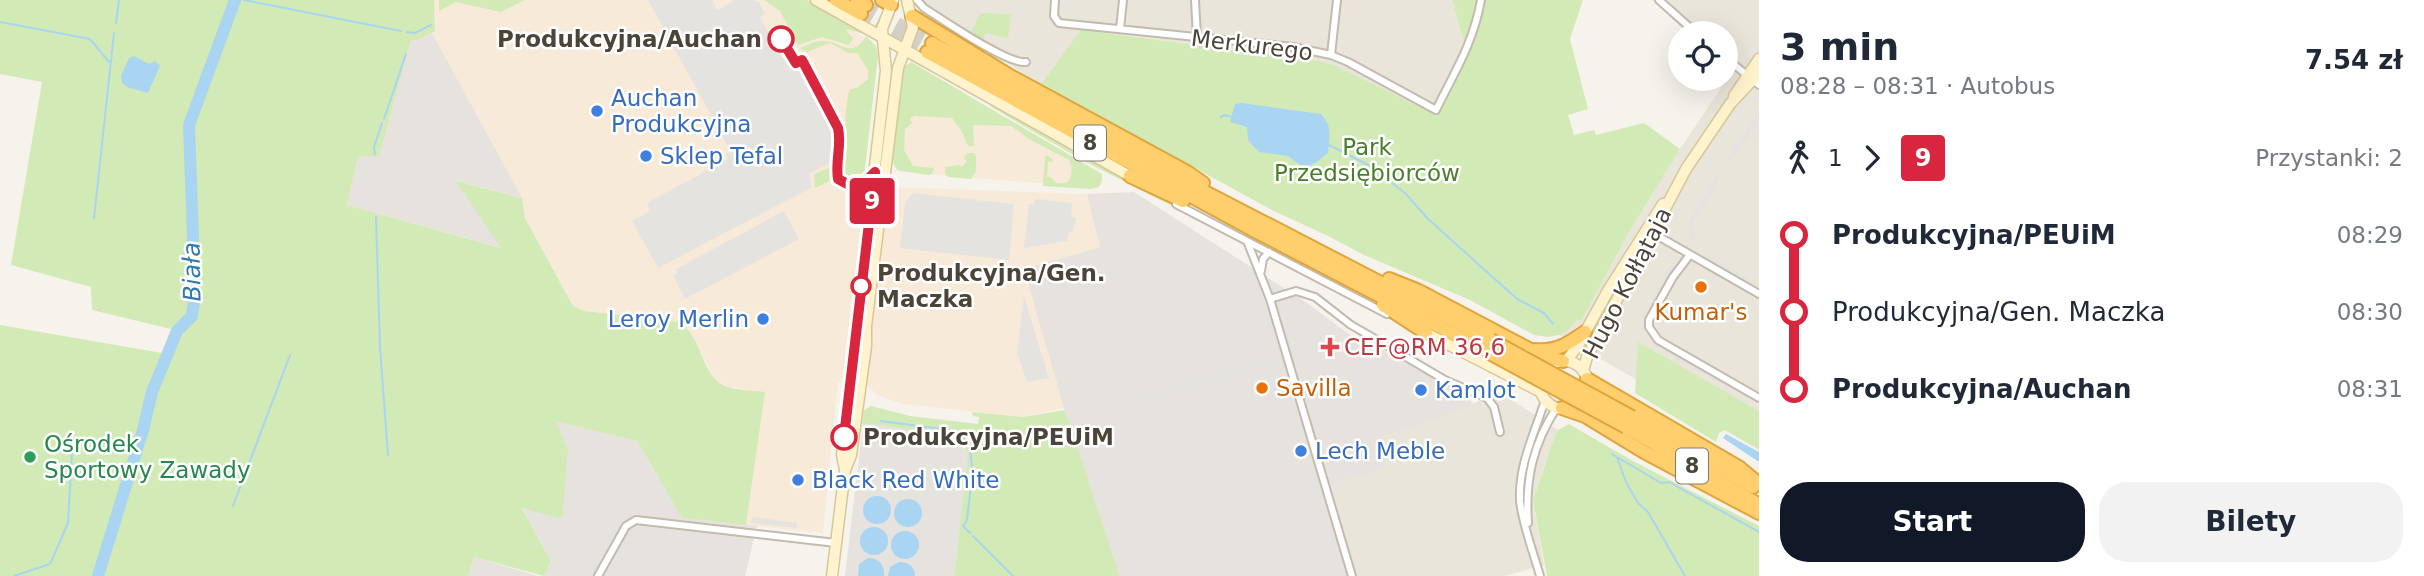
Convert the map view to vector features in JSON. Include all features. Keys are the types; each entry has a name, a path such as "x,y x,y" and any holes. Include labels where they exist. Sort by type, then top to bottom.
{"highway":[{"path":"836,0 861,6"},
{"path":"912,16 1012,77 1187,172 1240,209"},
{"name":"8","path":"1328,262 1251,236 930,47 1240,209 1328,262 1759,490"},
{"path":"1130,176 1251,236"},
{"path":"1328,262 1349,260 1419,291 1548,358 1564,361"},
{"path":"1328,262 1426,332"},
{"path":"1531,350 1556,349 1584,332"},
{"path":"1585,375 1740,468 1759,484"},
{"path":"1560,408 1585,416 1644,452 1759,513"},
{"name":"8","path":"1629,422 1759,505"}],"street":[{"path":"817,0 1130,176"},
{"path":"854,397 898,68 913,27 908,0"},
{"path":"917,0 924,8 985,46 1017,62 1026,62"},
{"name":"Merkurego","path":"1055,0 1053,12 1059,23 1293,47 1331,55 1436,110 1466,53 1476,27 1481,0"},
{"path":"1120,29 1123,0"},
{"path":"1195,0 1197,37"},
{"path":"1331,55 1337,0"},
{"path":"1659,0 1683,21"},
{"path":"832,576 845,470 851,455 854,397 886,71 884,20 889,2 912,16"},
{"name":"Hugo Kołłątaja","path":"1564,361 1577,347 1730,104 1754,79 1759,59"},
{"path":"1738,67 1754,79"},
{"path":"1649,231 1759,294"},
{"name":"Hugo Kołłątaja","path":"1585,375 1589,352 1649,231"},
{"path":"1251,236 1269,252 1426,332 1543,396 1560,408 1575,406 1584,397 1588,385 1578,365 1564,361 1551,365 1542,374 1543,396 1522,471 1520,502 1540,576"},
{"path":"1251,236 1352,576"},
{"path":"1261,273 1263,259 1269,252"},
{"path":"1689,256 1673,277 1649,320 1648,327 1658,340 1759,398"},
{"path":"1270,299 1296,291 1315,297 1344,320 1445,380 1487,398 1494,407 1500,432"},
{"path":"1528,532 1526,501 1529,469 1538,441 1560,408"},
{"path":"598,576 630,522 650,520 836,543"}],"shaded area":[{"path":"434,0 798,0 868,39 877,51 862,186 1087,194 1100,247 1025,269 1064,408 1022,417 903,404 879,396 868,386 838,382 823,533 746,525 764,392 728,387 716,381 691,334 683,325 584,311 573,306 525,218 522,198 432,33 435,31"},
{"path":"648,0 712,0 717,10 735,0 759,2 765,14 760,17 780,54 804,72 831,120 835,134 832,162 810,173 811,188 658,268 632,221 650,211 647,203 728,159 726,155 731,152"},
{"path":"914,0 1452,0 1467,53 1434,114 1319,61 1082,30 1041,84 971,41"},
{"path":"1652,0 1759,0 1759,450 1559,335 1577,320 1581,321 1632,227 1719,91 1738,91 1738,21 1675,21"},
{"path":"432,33 522,198 457,181 502,248 347,205 358,155 379,157 411,40 418,40"},
{"path":"990,111 1078,162 1076,186 900,172 898,115"},
{"path":"1759,112 1759,122 1731,161 1726,158"},
{"path":"1717,173 1722,176 1693,225 1695,238 1691,240 1687,224"},
{"path":"1134,192 1307,303 1353,337 1393,355 1470,400 1473,405 1381,438 1388,467 1330,484 1355,576 1120,576 1064,408 1024,269 1100,247 1087,194"},
{"path":"912,193 1014,204 1009,260 900,248 905,204"},
{"path":"1035,199 1072,203 1071,217 1076,218 1073,233 1069,232 1067,241 1024,248 1029,204 1034,204"},
{"path":"784,211 799,239 685,299 673,275 677,273 676,269"},
{"path":"1710,257 1748,278 1746,282 1708,261"},
{"path":"1672,264 1676,267 1651,310 1647,308"},
{"path":"1024,297 1049,378 1027,382 1017,352"},
{"path":"1667,348 1721,379 1719,384 1664,352"},
{"path":"1274,358 1275,362 1211,381 1210,377"},
{"path":"1275,372 1283,397 1276,399 1268,375"},
{"path":"1201,380 1202,384 1147,400 1146,396"},
{"path":"1501,393 1558,430 1533,500 1544,565 1504,576 1355,576 1330,483 1388,467 1381,438"},
{"path":"555,420 637,441 682,518 757,526 745,576 544,576 551,561 522,507 562,519"},
{"path":"863,424 956,437 968,455 954,576 845,576"},
{"path":"752,517 797,523 796,528 751,523"},
{"path":"474,557 538,576 468,576"}],"green space":[{"path":"0,0 434,0 435,31 418,40 411,40 379,157 358,156 347,205 501,248 456,181 522,198 525,218 573,306 584,311 679,322 687,328 717,381 734,389 765,392 746,525 682,518 637,441 556,421 568,451 562,519 522,508 551,561 544,576 474,557 468,576 0,576 0,325 162,353 171,329 92,310 91,287 11,265 42,82 0,74"},
{"path":"439,0 525,0 501,12 456,2 439,11"},
{"path":"764,0 807,0 864,34 847,29 853,38 849,45 822,37 798,45 780,11"},
{"name":"Park Przedsiębiorców","path":"1452,0 1583,0 1570,39 1588,109 1568,115 1574,135 1594,130 1596,135 1644,123 1680,149 1632,227 1581,321 1577,320 1559,335 1534,335 1470,300 1364,255 1274,211 1041,84 1081,30 1319,61 1336,66 1434,114 1467,53"},
{"path":"980,13 1011,14 1008,38 986,33 982,40 971,32"},
{"path":"866,36 876,46 878,56 864,176 863,180 858,182 846,179 839,168 847,122 848,94 851,89 857,88 868,79 868,70 857,53 848,53 830,43 807,52 800,48 821,41 828,42 846,48 851,48 861,43"},
{"path":"911,62 1102,174 1099,187 1090,189 1043,186 1045,156 1053,160 1048,162 1047,177 1056,183 1066,183 1070,178 1072,169 1069,160 1029,139 1011,126 973,125 974,146 968,146 952,118 910,118 912,123 905,129 904,150 913,166 934,168 932,174 928,175 897,170 892,161 904,67"},
{"path":"988,105 1005,112 1241,241 1082,160"},
{"path":"968,153 974,153 976,156 976,171 971,179 948,177 945,167 962,167 967,161 964,158"},
{"path":"831,167 830,181 815,188 814,174"},
{"path":"1638,342 1759,411 1759,449 1725,430 1719,433 1716,442 1635,393"},
{"path":"871,406 910,416 978,424 979,417 973,416 972,412 1023,417 1065,410 1120,576 954,576 968,454 956,437 862,424 864,410"},
{"path":"1569,424 1631,460 1759,526 1759,576 1547,576 1533,500 1558,430"}],"water":[{"path":"134,56 149,64 155,61 160,66 148,93 122,83 121,76 129,58"},
{"path":"1235,104 1321,114 1329,127 1328,153 1304,168 1288,156 1259,152 1248,140 1247,127 1230,122"},
{"path":"1726,434 1759,452 1759,462 1723,438"},
{"path":"877,496 887,500 891,510 887,520 877,524 867,520 863,510 867,500"},
{"path":"908,499 918,503 922,513 918,523 908,527 898,523 894,513 898,503"},
{"path":"874,527 884,531 888,541 884,551 874,555 864,551 860,541 864,531"},
{"path":"905,531 915,535 919,545 915,555 905,559 895,555 891,545 895,535"},
{"path":"868,558 880,563 884,576 858,576 859,564"},
{"path":"899,562 910,565 915,576 888,576 890,567"}],"waterway":[{"path":"116,23 119,0"},
{"name":"Biała","path":"98,576 152,392 177,331 192,316 195,294 189,125 235,0"},
{"path":"244,0 401,31"},
{"path":"0,22 90,39 109,62"},
{"path":"407,32 415,33 431,25"},
{"path":"94,218 114,33"},
{"path":"384,119 406,54"},
{"path":"1221,117 1233,117"},
{"path":"375,154 374,147 382,123"},
{"path":"1329,145 1372,167 1406,194 1427,218 1517,299 1544,313 1553,324"},
{"path":"376,217 380,347 388,455"},
{"path":"233,506 290,355"},
{"path":"881,421 957,431 964,438 969,448 972,472 967,520 963,526 970,533"},
{"path":"14,576 50,564 68,523 72,452"},
{"path":"1612,454 1661,483 1669,482 1759,532"},
{"path":"1617,457 1626,482 1638,503 1648,512 1685,576"},
{"path":"973,536 1013,576"}],"tunnel":[{"path":"866,5 932,43"},
{"path":"861,14 927,52"}],"bus line":[{"name":"9","path":"781,39 796,63 802,60 838,128 838,179 853,187 865,182 875,172 844,437"}],"place":[{"name":"Produkcyjna/Auchan","path":"781,39"},
{"name":"Auchan Produkcyjna","path":"597,111"},
{"name":"Sklep Tefal","path":"646,156"},
{"name":"Produkcyjna/Gen. Maczka","path":"861,286"},
{"name":"Kumar's","path":"1701,287"},
{"name":"Leroy Merlin","path":"763,319"},
{"name":"CEF@RM 36,6","path":"1330,347"},
{"name":"Savilla","path":"1262,388"},
{"name":"Kamlot","path":"1421,390"},
{"name":"Produkcyjna/PEUiM","path":"844,437"},
{"name":"Lech Meble","path":"1301,451"},
{"name":"Ośrodek Sportowy Zawady","path":"30,457"},
{"name":"Black Red White","path":"798,480"}]}
